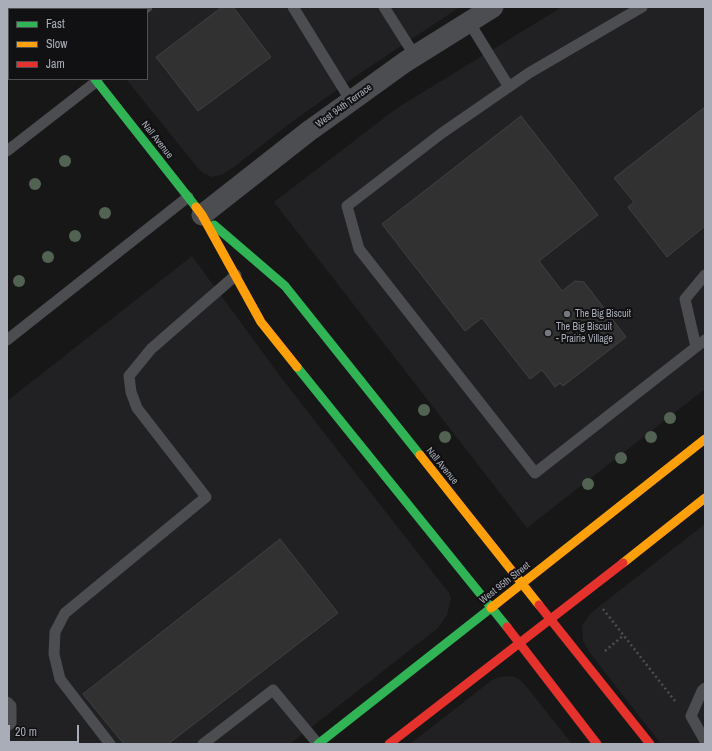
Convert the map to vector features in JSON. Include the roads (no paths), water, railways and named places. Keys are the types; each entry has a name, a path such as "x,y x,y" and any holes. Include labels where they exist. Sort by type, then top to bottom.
{"main road":[{"name":"Nall Avenue","path":"96,80 202,215 236,274 261,322 492,607 597,744"},
{"name":"Nall Avenue","path":"202,215 285,286 650,744"},
{"name":"West 95th Street","path":"318,744 705,439"},
{"path":"389,744 551,620 705,498"}],"street":[{"name":"West 94th Terrace","path":"202,215 309,131 415,56 493,7"}],"lane":[{"path":"293,7 351,101"},
{"path":"384,7 415,56"},
{"path":"642,7 528,73 442,133 348,206 359,249 535,473 701,343 685,299 705,275"},
{"path":"469,22 509,87"},
{"path":"7,152 96,80"},
{"path":"7,340 188,197"},
{"path":"110,744 60,679 54,654 55,632 65,613 206,497 138,408 131,392 129,376 151,349 236,274"},
{"path":"705,688 702,691 691,716 705,741"},
{"path":"203,744 273,690 318,744"},
{"path":"7,702 11,706 11,723 7,726"}],"place":[{"name":"The Big Biscuit","path":"567,314"},
{"name":"The Big Biscuit - Prairie Village","path":"548,333"}]}
